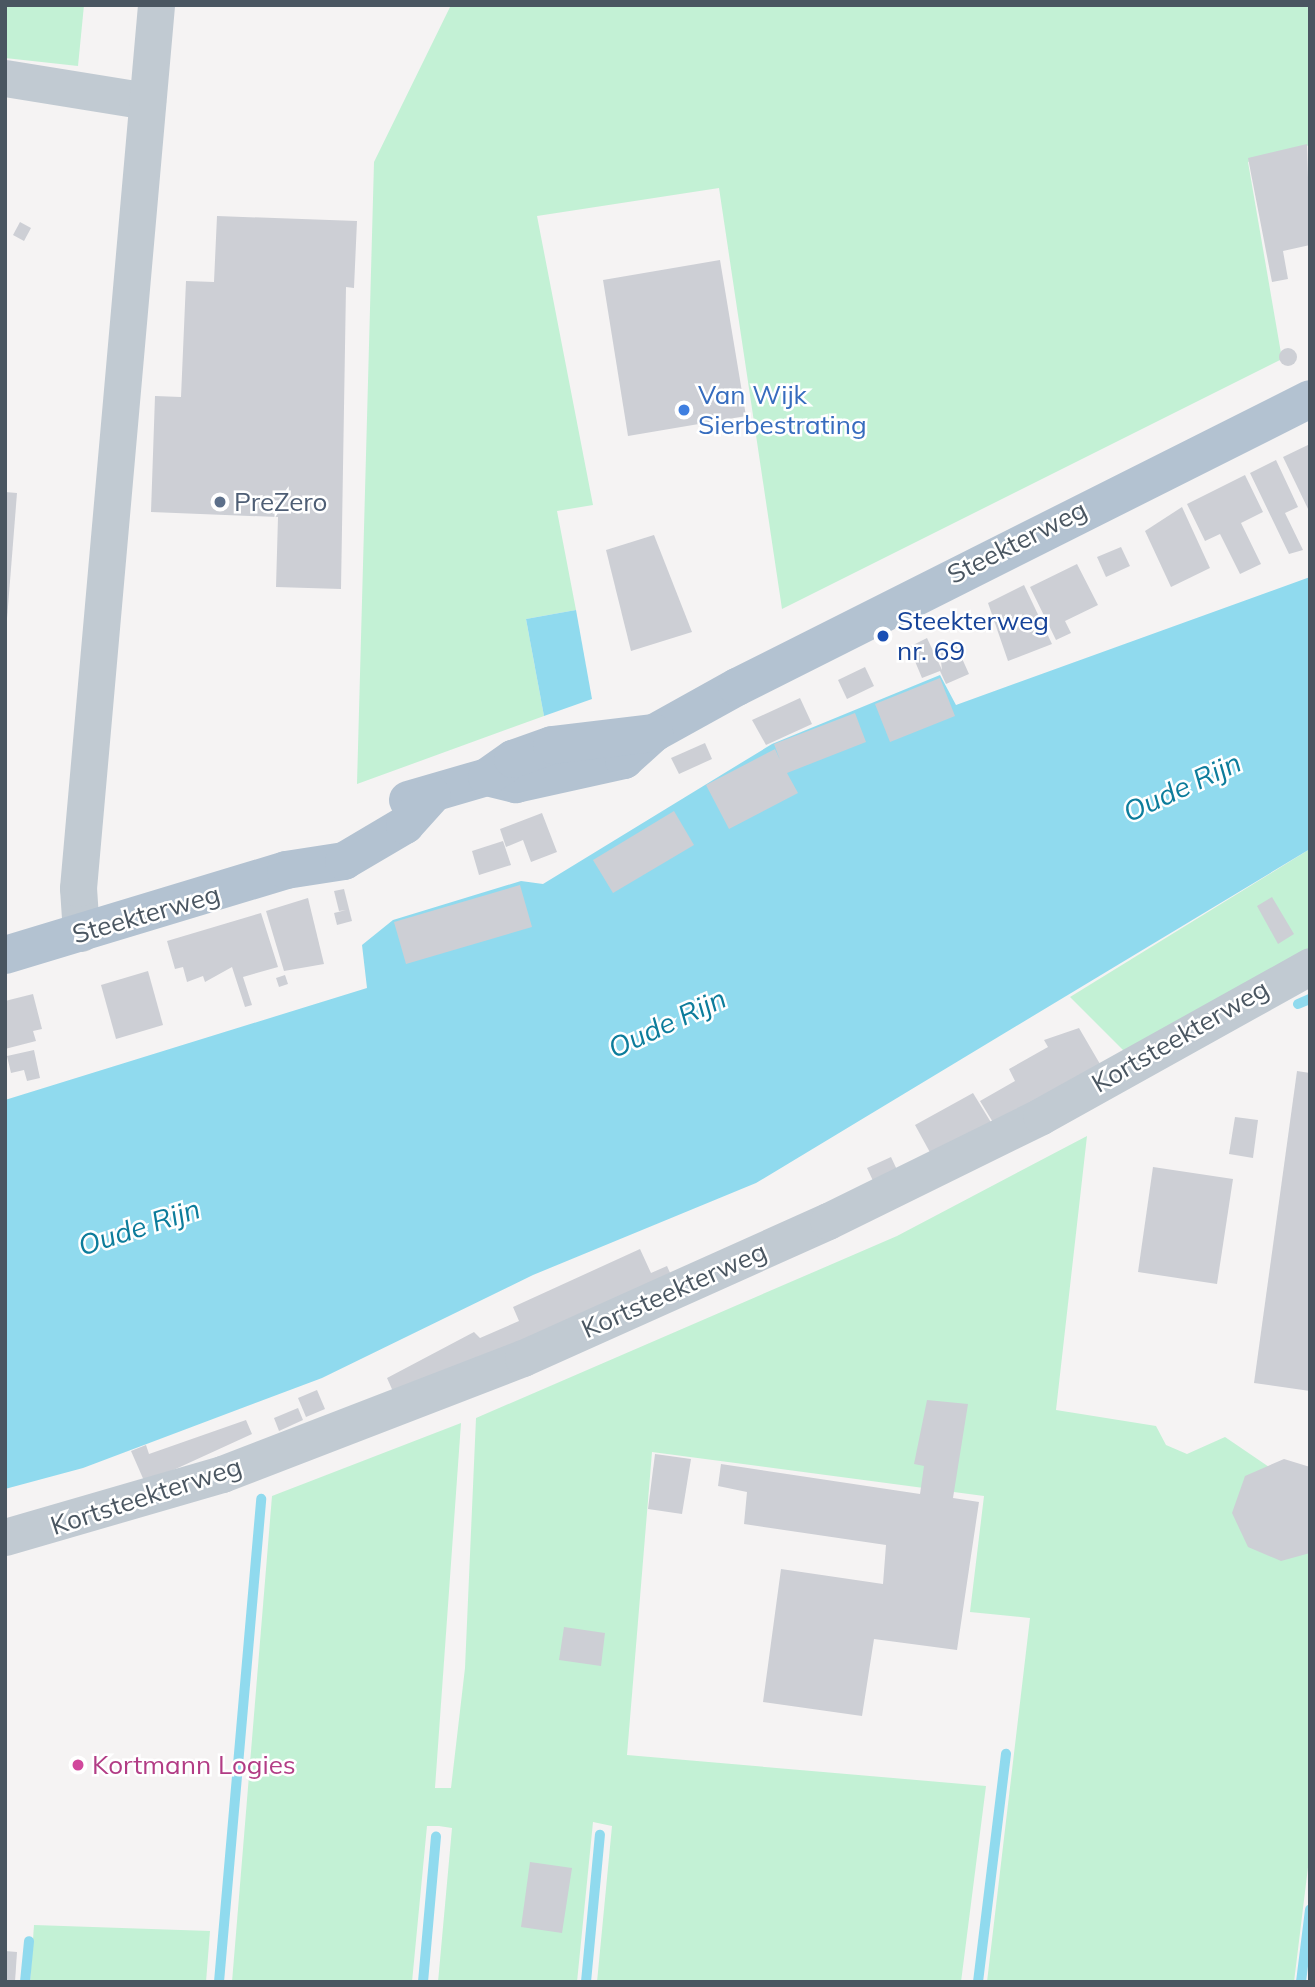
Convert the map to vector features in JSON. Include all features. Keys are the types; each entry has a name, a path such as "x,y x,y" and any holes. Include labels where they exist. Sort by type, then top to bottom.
{"main road":[{"name":"Steekterweg","path":"5,955 286,870 344,861 405,825 432,795 486,777 552,746 654,733 1126,486 1310,398"}],"street":[{"path":"81,933 78,888 156,5"},
{"path":"5,78 148,101"},
{"name":"Kortsteekterweg","path":"5,1537 222,1474 523,1359 828,1221 1041,1116 1310,965"}],"green space":[{"path":"5,5 84,5 78,66 5,58"},
{"path":"451,5 1310,5 1310,145 1248,162 1282,359 782,609 719,188 537,216 593,505 557,511 576,610 526,619 544,716 357,784 374,162"},
{"path":"1310,849 1310,956 1134,1061 1070,997"},
{"path":"1087,1136 1056,1410 1156,1426 1166,1445 1187,1454 1225,1437 1278,1473 1310,1482 1310,1851 1294,1982 987,1982 1030,1618 970,1612 984,1496 652,1452 627,1755 986,1786 961,1982 597,1982 612,1826 593,1822 577,1982 438,1982 452,1828 427,1826 412,1982 232,1982 272,1496 461,1423 435,1788 451,1788 465,1668 476,1418 897,1236"},
{"path":"34,1925 210,1931 206,1982 30,1982"}],"water":[{"name":"Oude Rijn","path":"1310,577 1310,849 756,1183 533,1275 322,1378 83,1468 5,1489 5,1100 367,988 362,945 393,920 521,881 543,884 772,744 940,675 956,705"},
{"path":"576,610 592,699 544,716 526,619"}],"building":[{"path":"1307,144 1310,245 1283,251 1288,279 1272,282 1248,158"},
{"path":"217,216 357,221 354,288 346,287 341,589 276,587 278,517 151,512 155,396 181,397 186,281 214,282"},
{"path":"20,222 31,228 24,241 13,235"},
{"path":"720,260 746,416 628,436 603,280"},
{"path":"1284,348 1292,348 1297,357 1295,364 1284,366 1279,361 1279,353"},
{"path":"1310,444 1310,513 1283,457"},
{"path":"1276,460 1298,507 1285,513 1303,550 1289,554 1250,473"},
{"path":"1245,475 1263,512 1241,523 1261,564 1240,574 1220,534 1205,541 1187,504"},
{"path":"5,492 17,493 7,619 5,619"},
{"path":"1182,507 1210,568 1171,587 1145,531"},
{"path":"654,535 692,632 631,651 606,550"},
{"path":"1121,547 1130,566 1106,577 1097,557"},
{"path":"1077,564 1098,605 1065,621 1071,633 1056,640 1030,587"},
{"path":"1024,585 1052,644 1008,661 988,603"},
{"path":"927,638 942,670 940,653 956,645 969,674 946,684 940,671 922,678 909,647"},
{"path":"865,667 874,686 847,699 838,680"},
{"path":"940,678 955,716 890,742 875,704"},
{"path":"800,698 812,724 766,745 752,720"},
{"path":"855,713 866,742 787,773 798,793 729,829 706,785 775,749 780,760 774,744"},
{"path":"705,743 712,759 679,774 671,758"},
{"path":"674,811 694,845 613,893 593,860"},
{"path":"542,813 557,852 531,862 523,840 506,847 500,829"},
{"path":"503,841 511,865 479,875 472,851"},
{"path":"520,885 532,927 406,964 394,922"},
{"path":"344,889 352,921 337,925 334,913 346,910 339,911 334,891"},
{"path":"1272,897 1294,934 1278,944 1257,906"},
{"path":"308,898 324,964 284,971 266,911"},
{"path":"261,913 278,967 243,977 252,1005 245,1007 232,967 205,982 203,976 187,982 183,967 175,969 167,941"},
{"path":"148,971 163,1025 116,1039 101,985"},
{"path":"285,975 288,984 279,987 276,978"},
{"path":"33,994 42,1029 33,1031 36,1041 5,1049 5,1001"},
{"path":"1079,1028 1100,1064 994,1124 980,1101 1015,1081 1009,1069 1048,1047 1044,1040"},
{"path":"34,1050 40,1078 27,1081 24,1070 11,1073 7,1056"},
{"path":"1297,1071 1310,1073 1310,1391 1254,1383"},
{"path":"973,1093 992,1124 932,1156 915,1125"},
{"path":"1235,1117 1258,1120 1253,1158 1229,1154"},
{"path":"891,1157 898,1172 874,1183 867,1168"},
{"path":"1153,1167 1233,1179 1217,1284 1138,1272"},
{"path":"640,1249 651,1273 667,1266 671,1275 395,1396 387,1378 474,1332 480,1338 519,1321 513,1307"},
{"path":"317,1390 325,1409 306,1417 298,1398"},
{"path":"927,1400 968,1404 953,1498 979,1502 957,1650 874,1639 862,1716 763,1702 781,1569 883,1584 886,1545 744,1524 747,1492 718,1486 721,1464 920,1494 924,1466 914,1464"},
{"path":"298,1408 303,1420 279,1431 274,1418"},
{"path":"246,1420 252,1434 145,1483 131,1451 146,1445 149,1454"},
{"path":"655,1454 691,1459 682,1514 648,1509"},
{"path":"1284,1459 1310,1467 1310,1553 1281,1561 1248,1547 1232,1513 1245,1476"},
{"path":"564,1627 605,1633 601,1666 559,1660"},
{"path":"530,1862 572,1868 562,1933 521,1927"},
{"path":"5,1951 17,1952 15,1982 5,1982"}],"waterway":[{"path":"1298,1004 1310,999"},
{"path":"219,1982 261,1499"},
{"path":"978,1982 1006,1754"},
{"path":"586,1982 600,1835"},
{"path":"423,1982 436,1837"},
{"path":"1301,1982 1310,1910"},
{"path":"25,1982 29,1941"}],"place":[{"name":"Van Wijk Sierbestrating","path":"684,410"},
{"name":"PreZero","path":"220,502"},
{"name":"Steekterweg nr. 69","path":"883,636"},
{"name":"Kortmann Logies","path":"78,1765"}]}
